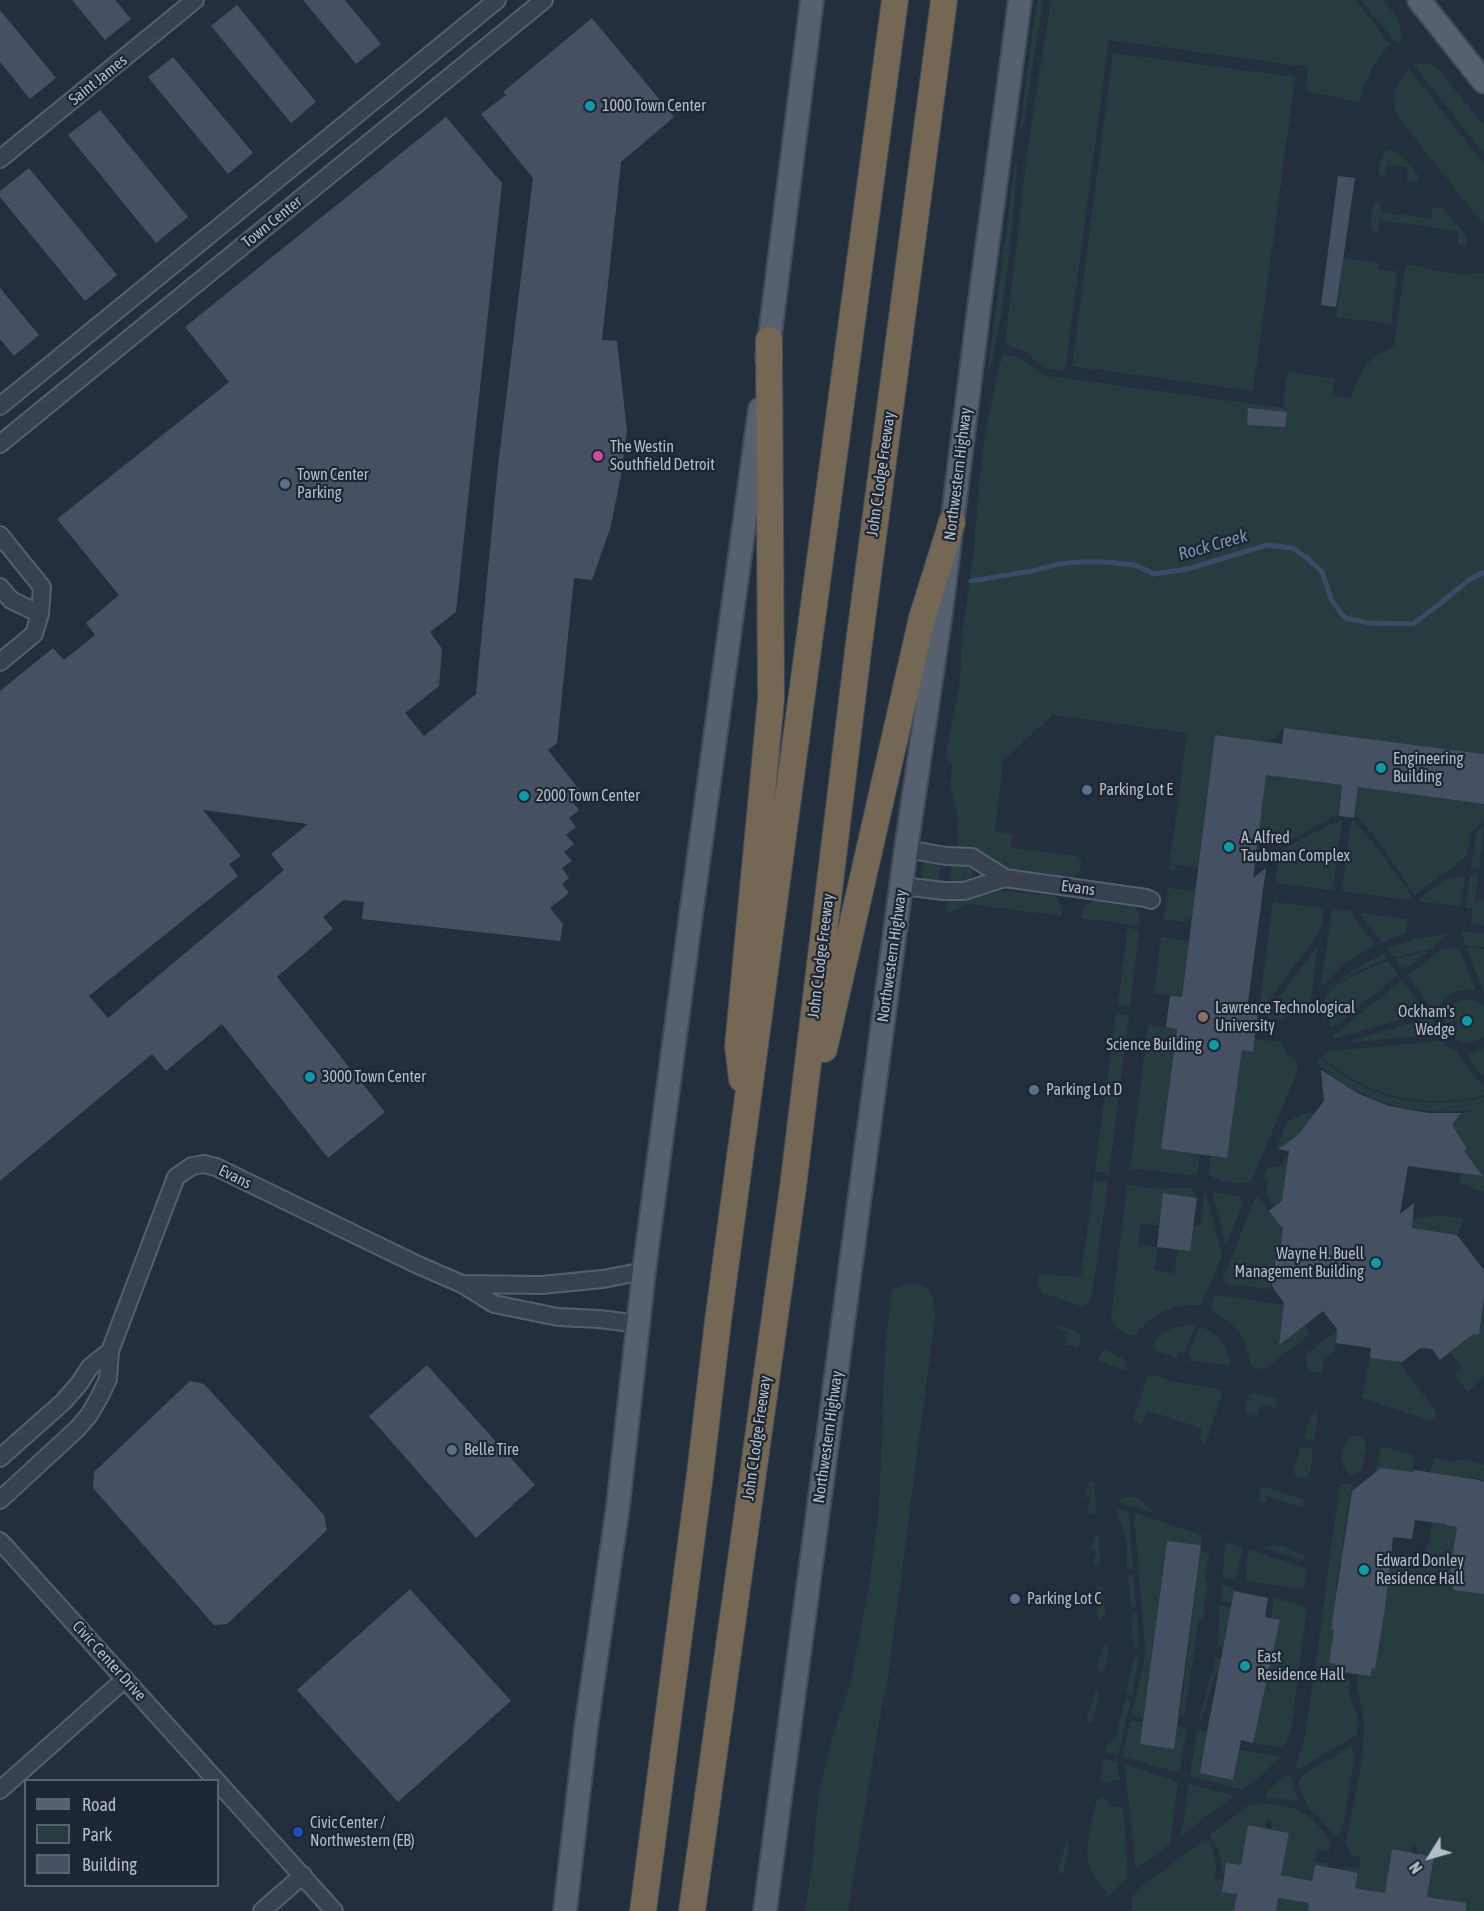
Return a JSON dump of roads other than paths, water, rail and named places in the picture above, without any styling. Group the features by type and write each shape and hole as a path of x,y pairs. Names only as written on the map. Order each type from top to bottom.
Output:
{"highway":[{"path":"643,1911 718,1321 895,0"},
{"name":"John C Lodge Freeway","path":"692,1911 793,1187 859,643 944,0"},
{"path":"747,1113 738,1046 771,699 769,340"},
{"path":"793,1187 922,618 952,522"}],"main road":[{"path":"565,1911 586,1728 618,1506 644,1271 690,919 747,516 812,0"},
{"name":"Northwestern Highway","path":"765,1911 906,849 940,624 1020,0"},
{"path":"1419,0 1484,82"}],"street":[{"name":"Saint James","path":"0,159 195,0"},
{"name":"Town Center","path":"0,406 497,0"},
{"name":"Town Center","path":"0,444 544,0"},
{"path":"0,535 42,587 40,614 34,634 0,662"},
{"path":"0,587 6,605 40,614"},
{"name":"Evans","path":"906,849 946,856 972,856 1005,878 1151,900"},
{"name":"Evans","path":"902,886 964,891 1005,878"},
{"name":"Evans","path":"0,1500 77,1429 99,1398 108,1379 110,1351 176,1177 192,1166 204,1164 216,1167 462,1284 494,1304 558,1317 639,1323"},
{"name":"Evans","path":"462,1284 541,1285 603,1279 644,1271"},
{"name":"Evans","path":"0,1458 63,1402 79,1384 90,1366 110,1351"},
{"name":"Civic Center Drive","path":"0,1541 216,1779"},
{"path":"0,1790 125,1679"},
{"name":"Civic Center Drive","path":"219,1783 334,1911"},
{"path":"262,1911 303,1875"}],"waterway":[{"name":"Rock Creek","path":"971,581 1080,562 1135,565 1154,574 1188,569 1267,545 1292,548 1306,557 1322,572 1332,601 1345,618 1368,623 1413,624 1469,580 1484,572"}],"place":[{"name":"1000 Town Center","path":"590,106"},
{"name":"The Westin Southfield Detroit","path":"598,456"},
{"name":"Town Center Parking","path":"285,484"},
{"name":"Engineering Building","path":"1381,768"},
{"name":"Parking Lot E","path":"1087,790"},
{"name":"2000 Town Center","path":"524,796"},
{"name":"A. Alfred Taubman Complex","path":"1229,847"},
{"name":"Lawrence Technological University","path":"1203,1017"},
{"name":"Ockham's Wedge","path":"1467,1021"},
{"name":"Science Building","path":"1214,1045"},
{"name":"3000 Town Center","path":"310,1077"},
{"name":"Parking Lot D","path":"1034,1090"},
{"name":"Wayne H. Buell Management Building","path":"1376,1263"},
{"name":"Belle Tire","path":"452,1450"},
{"name":"Edward Donley Residence Hall","path":"1364,1570"},
{"name":"Parking Lot C","path":"1015,1599"},
{"name":"East Residence Hall","path":"1245,1666"},
{"name":"Civic Center / Northwestern (EB)","path":"298,1832"}]}
